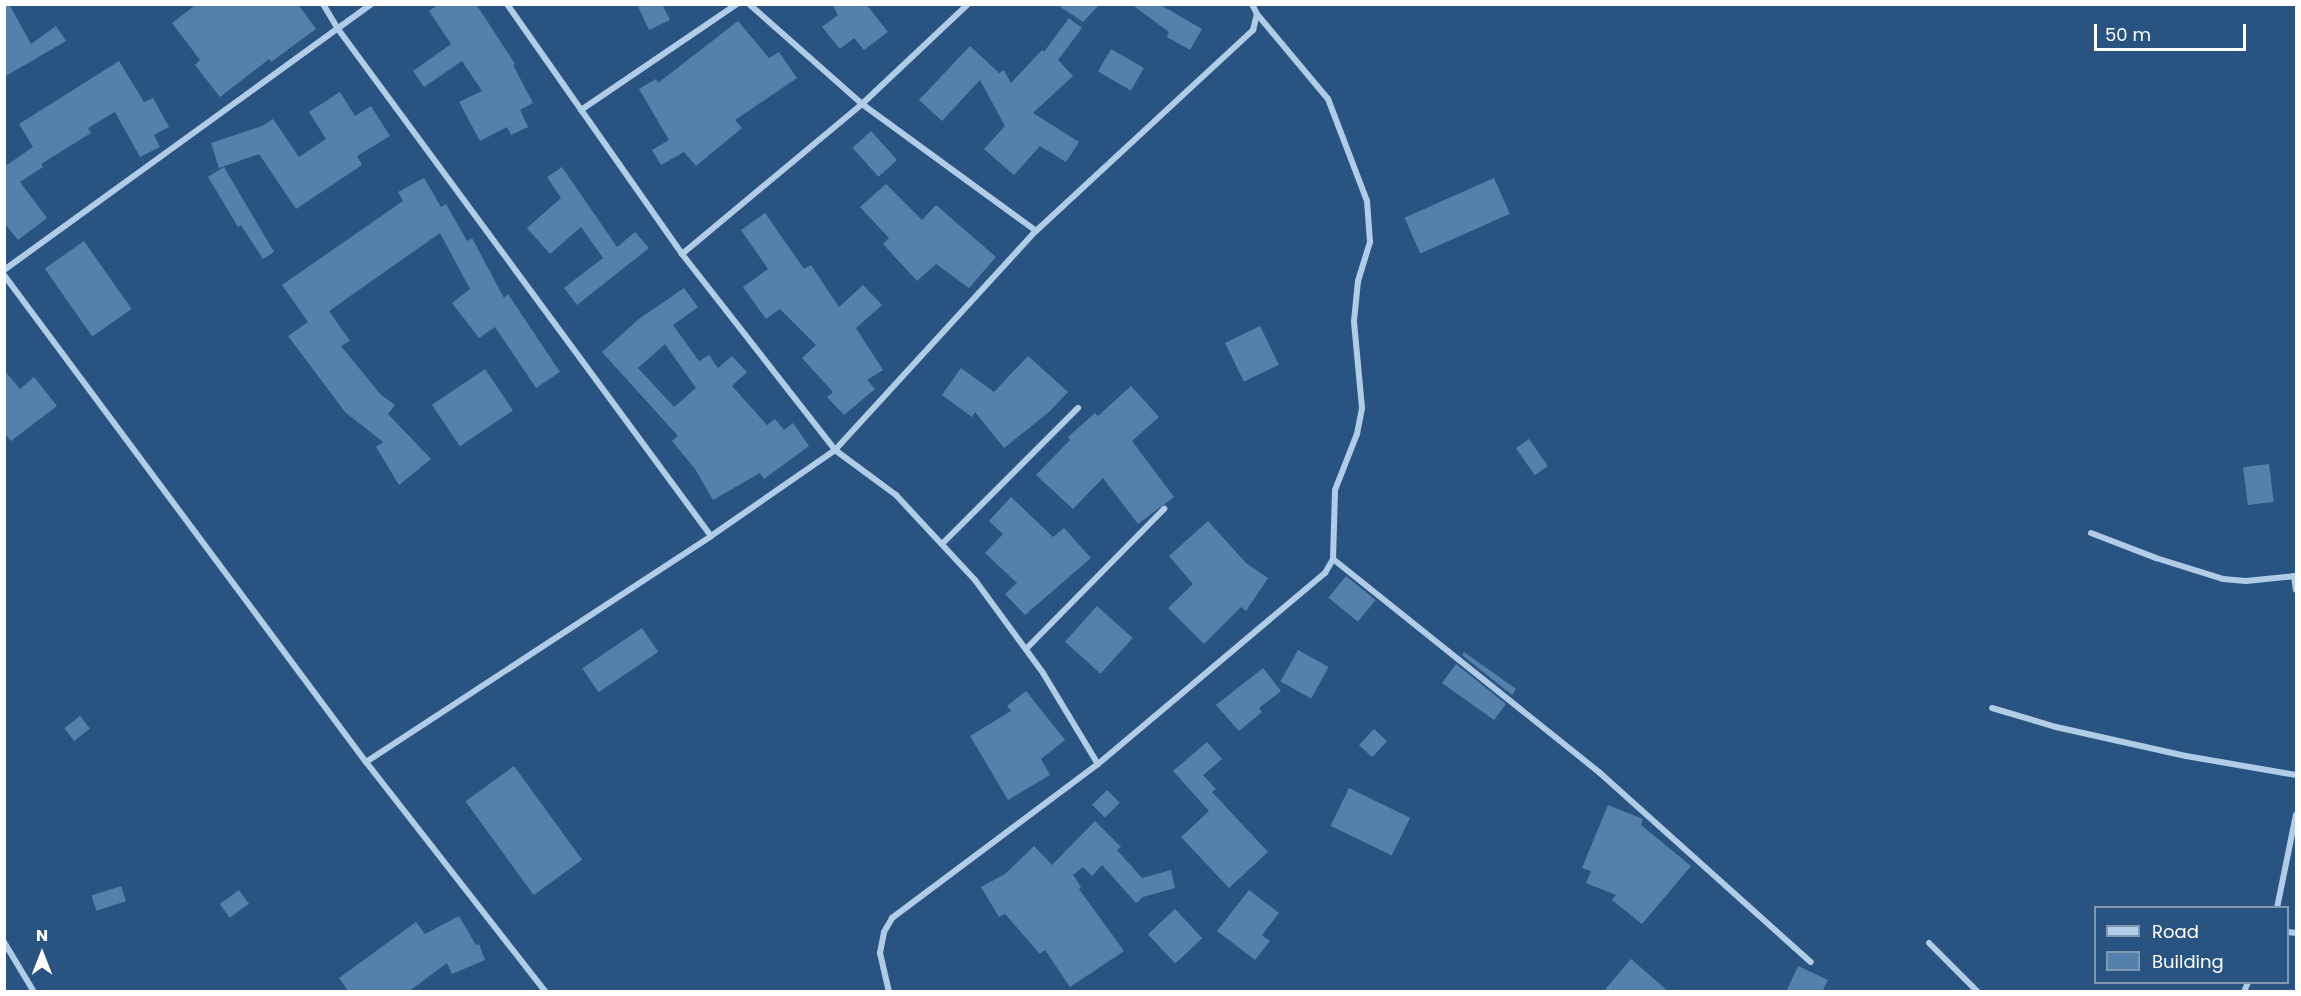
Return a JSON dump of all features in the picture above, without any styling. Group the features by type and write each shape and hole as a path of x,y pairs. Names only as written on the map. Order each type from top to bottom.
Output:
{"street":[{"path":"323,4 338,29 711,536"},
{"path":"4,270 372,4"},
{"path":"507,4 682,254 835,450 896,495 975,580 1026,649 1098,764"},
{"path":"581,110 737,4"},
{"path":"749,4 862,104 1036,231"},
{"path":"682,254 862,104 968,4"},
{"path":"889,992 880,953 884,932 892,918 1098,764 1325,573 1332,559 1335,490 1357,434 1362,408 1354,321 1358,281 1370,242 1367,201 1328,99 1257,14 1252,4"},
{"path":"366,762 711,536 835,450 1036,231 1253,30 1257,14"},
{"path":"4,275 366,762 546,992"},
{"path":"943,543 1078,408"},
{"path":"1026,649 1164,509"},
{"path":"2091,533 2156,558 2223,579 2246,581 2295,576 2296,590"},
{"path":"1332,559 1600,773 1811,962"},
{"path":"1992,708 2056,727 2186,756 2296,775"},
{"path":"2277,906 2296,815"},
{"path":"4,942 34,992"},
{"path":"1929,943 1978,992"}],"building":[{"path":"4,4 9,4 31,44 56,26 66,41 4,77"},
{"path":"197,4 298,4 316,29 271,62 269,59 220,97 195,65 200,60 172,23"},
{"path":"439,4 476,4 515,64 513,65 533,103 520,110 528,127 511,135 507,127 480,141 459,102 482,91 462,61 424,87 413,71 451,44 429,11"},
{"path":"637,4 662,4 670,20 649,30"},
{"path":"832,4 866,4 888,32 864,50 854,38 840,49 822,27 838,15"},
{"path":"1056,4 1100,4 1083,22"},
{"path":"1131,4 1159,4 1202,29 1190,50 1167,37 1169,32"},
{"path":"1069,18 1082,28 1058,60 1073,76 1033,113 1079,142 1066,162 1040,146 1014,175 984,149 1005,126 980,80 942,121 919,100 970,46 999,73 1004,70 1011,83 1042,50 1044,52"},
{"path":"738,21 769,58 779,52 797,78 735,120 742,128 696,166 684,152 661,165 652,150 669,140 639,89 656,79 658,83"},
{"path":"1111,49 1144,68 1131,91 1098,72"},
{"path":"119,61 144,102 153,98 169,127 154,135 160,147 140,157 115,112 88,128 91,133 41,164 43,167 20,182 47,218 18,240 4,223 4,162 7,165 33,147 19,124"},
{"path":"340,92 355,116 371,106 390,136 357,156 362,165 296,209 259,154 219,168 211,143 262,126 273,119 299,157 326,139 309,112"},
{"path":"871,131 897,160 879,177 852,148"},
{"path":"224,167 274,252 263,259 241,225 238,227 208,177"},
{"path":"562,167 617,247 635,232 649,248 577,305 564,288 603,258 581,227 550,254 527,228 561,198 547,177"},
{"path":"424,178 441,207 446,204 467,241 472,238 504,298 508,294 560,372 536,388 495,327 479,338 452,303 470,289 440,233 329,311 350,341 341,346 381,395 395,405 388,414 431,459 399,485 376,447 383,442 345,412 288,336 308,322 282,285 403,201 398,192"},
{"path":"1494,178 1510,214 1420,253 1404,218"},
{"path":"886,184 922,220 936,205 996,257 969,288 936,264 917,281 883,244 889,238 860,207"},
{"path":"765,213 804,269 811,265 839,307 863,285 882,305 856,328 883,370 867,380 875,389 844,415 827,397 833,392 802,358 816,345 780,309 766,319 743,287 768,269 741,230"},
{"path":"84,241 132,309 92,337 45,269"},
{"path":"684,288 698,307 673,325 699,361 709,355 718,368 732,356 747,372 732,386 767,425 775,419 784,430 793,423 809,446 764,479 760,473 713,500 695,469 672,441 678,436 602,352 639,319","holes":["665,344 696,388 674,407 638,368"]},
{"path":"1260,326 1279,365 1244,382 1225,343"},
{"path":"1028,356 1068,392 1049,412 1004,448 975,412 972,417 942,395 961,368 994,392"},
{"path":"485,369 513,410 460,446 432,405"},
{"path":"4,370 20,389 34,377 57,406 11,441 4,433"},
{"path":"1131,386 1159,417 1132,441 1174,497 1138,524 1103,478 1073,509 1036,475 1070,440 1068,437 1095,413 1098,416"},
{"path":"1529,439 1548,466 1535,475 1516,448"},
{"path":"2269,464 2274,502 2248,505 2243,467"},
{"path":"1011,497 1053,537 1064,528 1091,558 1025,615 1005,594 1017,583 985,553 1003,534 989,521"},
{"path":"1208,521 1246,563 1268,578 1246,611 1241,607 1204,644 1168,608 1193,584 1169,556"},
{"path":"1346,576 1376,600 1358,622 1328,598"},
{"path":"1097,606 1133,638 1101,674 1065,642"},
{"path":"642,628 658,652 599,692 582,668"},
{"path":"1298,650 1329,667 1311,698 1281,681"},
{"path":"1464,652 1516,689 1512,695 1462,655"},
{"path":"1456,664 1506,704 1494,720 1442,683"},
{"path":"1263,668 1281,691 1259,708 1262,712 1239,731 1216,705"},
{"path":"1026,691 1065,740 1041,759 1050,775 1008,800 970,736 1011,711 1007,706"},
{"path":"80,716 90,729 74,741 64,728"},
{"path":"1374,729 1387,741 1372,757 1359,745"},
{"path":"1207,742 1222,759 1203,775 1216,789 1212,792 1268,852 1229,888 1181,837 1209,811 1173,771"},
{"path":"514,766 582,860 534,895 465,801"},
{"path":"1349,788 1410,818 1392,856 1331,826"},
{"path":"1107,790 1120,803 1105,818 1092,805"},
{"path":"1608,805 1643,819 1641,825 1691,866 1642,924 1612,900 1616,895 1586,883 1591,871 1582,868"},
{"path":"1095,821 1121,847 1117,850 1142,878 1171,870 1175,888 1143,897 1136,903 1102,865 1092,876 1083,867 1073,875 1081,887 1079,889 1124,951 1070,987 1045,950 1040,954 1005,914 999,917 981,887 1005,874 1034,846 1052,865"},
{"path":"121,886 126,901 96,911 92,896"},
{"path":"239,890 249,904 230,918 220,904"},
{"path":"1249,890 1279,913 1262,935 1270,941 1255,960 1217,931"},
{"path":"1175,909 1202,938 1175,963 1148,934"},
{"path":"459,916 476,945 479,944 485,960 452,974 447,963 408,992 349,992 339,978 416,922 425,934"},
{"path":"1631,959 1669,992 1603,992"},
{"path":"1798,966 1828,980 1822,992 1786,992"}]}
